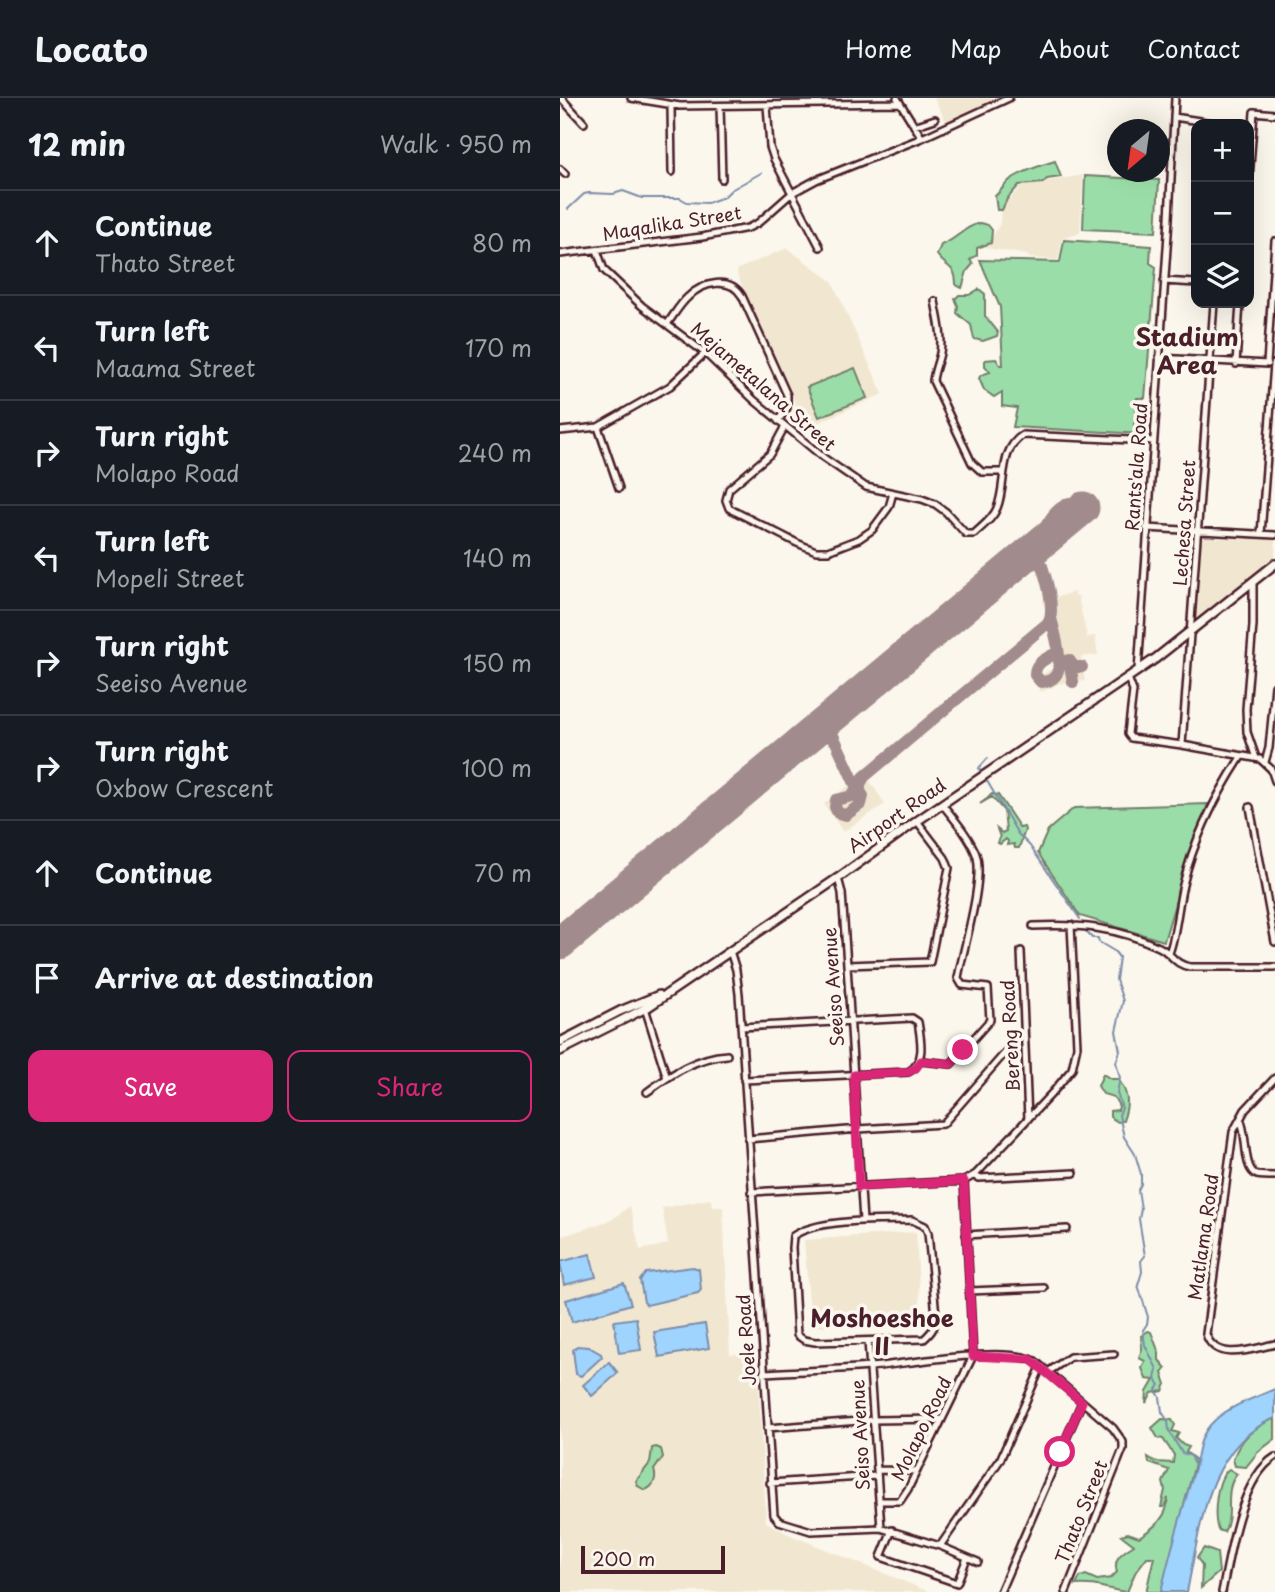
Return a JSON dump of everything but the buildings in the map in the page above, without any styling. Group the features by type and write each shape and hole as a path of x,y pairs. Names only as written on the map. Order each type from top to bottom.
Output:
{"main road":[{"name":"Airport Road","path":"560,1051 645,1008 838,878 942,803 1138,671 1253,584 1275,564"},
{"name":"Airport Road","path":"560,1042 675,987"}],"street":[{"path":"561,98 584,122"},
{"path":"631,98 671,106 898,100 922,138"},
{"path":"680,106 681,98"},
{"path":"732,98 732,106"},
{"name":"Maqalika Street","path":"560,254 741,230 758,223 792,193 840,169 922,138 1009,98"},
{"name":"Rants'ala Road","path":"1138,671 1175,98"},
{"path":"767,105 771,147 780,172 820,247"},
{"path":"671,106 672,172"},
{"path":"720,106 722,179"},
{"path":"1253,119 1254,112 1275,114"},
{"path":"1174,117 1191,120"},
{"path":"915,126 935,119"},
{"path":"560,169 565,174"},
{"path":"1261,534 1272,364 1275,241"},
{"name":"Mejametalana Street","path":"597,250 604,270 642,306 705,353 778,421 824,458 866,487 922,499 934,505 946,512 966,534 970,535 996,512 1011,446 1019,437 1027,434 1153,441"},
{"path":"1164,281 1191,284"},
{"path":"667,324 695,292 716,284 725,283 735,287 742,296 786,394 787,408 778,421"},
{"path":"935,301 941,335 940,354 933,381 972,463 982,472 1004,472"},
{"name":"Lechesa Street","path":"1182,745 1214,308"},
{"path":"1236,364 1240,308"},
{"path":"560,431 598,427 670,386 705,353"},
{"path":"1159,358 1272,364"},
{"path":"785,426 769,454 729,489 726,500 734,511 797,543 822,551 859,539 872,530 889,507 893,493"},
{"path":"598,427 619,488"},
{"path":"1146,528 1275,535"},
{"path":"1253,584 1253,625 1246,709 1247,732 1256,758"},
{"path":"1128,678 1133,691 1129,736 1135,740 1256,758 1265,762 1275,781"},
{"path":"1265,762 1269,748 1275,686"},
{"path":"1169,953 1173,943 1176,912 1194,847 1215,798 1241,757"},
{"path":"921,1061 951,1064 988,1026 991,1015 988,988 962,985 958,978 977,884 978,860 942,803"},
{"path":"1250,807 1275,942"},
{"path":"848,965 930,962 949,868 946,858 917,821"},
{"name":"Seeiso Avenue","path":"838,878 842,893 848,965 863,1221"},
{"path":"751,1192 964,1181 973,1176 1065,1078 1075,1060 1077,1046 1071,925"},
{"path":"1032,926 1095,926 1162,948 1180,965 1190,967 1275,967"},
{"name":"Joele Road","path":"730,951 736,970 741,1027 774,1515 779,1521 811,1531 881,1528 892,1530 978,1562"},
{"name":"Bereng Road","path":"1021,951 1028,1119"},
{"path":"645,1008 667,1078"},
{"path":"741,1027 912,1018 918,1023 920,1032 921,1061 916,1068 908,1072 744,1080"},
{"path":"748,1139 943,1125 1024,1031"},
{"path":"647,1092 708,1056 727,1055"},
{"name":"Matlama Road","path":"1275,1079 1240,1119 1230,1146 1206,1334 1213,1348 1222,1352 1275,1344"},
{"path":"1240,1119 1244,1127 1248,1161 1253,1172 1275,1176"},
{"path":"973,1176 979,1178 1074,1174"},
{"name":"Molapo Road","path":"879,1502 900,1501 908,1489 973,1356 964,1181"},
{"path":"912,1220 925,1226 928,1233 936,1315 935,1327 924,1339 815,1342 804,1340 797,1335 793,1236 801,1230 815,1227 863,1221 912,1220"},
{"path":"966,1235 1067,1229"},
{"path":"969,1291 1044,1288"},
{"name":"Seiso Avenue","path":"867,1341 881,1528"},
{"path":"1048,1372 1070,1357 1114,1354"},
{"path":"763,1373 871,1367 973,1356 1021,1357 1030,1359 1048,1372 1082,1402 1000,1592"},
{"path":"940,1546 1000,1460 1041,1367"},
{"name":"Thato Street","path":"1066,1592 1123,1449 1123,1442 1113,1428 1082,1402"},
{"path":"767,1428 873,1420 942,1419"},
{"path":"1222,1592 1241,1511 1262,1469 1275,1457"},
{"path":"770,1483 917,1471"},
{"path":"892,1530 881,1557 957,1583 967,1558"}],"shaded area":[{"path":"934,98 1000,98 947,123"},
{"path":"1083,175 1080,233 1062,239 1058,260 1030,258 1027,255 987,248 1000,223 1002,200 1010,199 1021,186"},
{"path":"787,248 832,281 883,394 806,428 737,274 738,269"},
{"path":"1202,537 1275,539 1275,561 1195,623"},
{"path":"1074,592 1075,596 1078,596 1087,637 1095,636 1098,655 1081,657 1085,681 1061,683 1041,692 1035,678 1057,666 1043,601"},
{"path":"865,774 885,804 843,832 824,804"},
{"path":"710,1199 714,1207 723,1207 730,1354 757,1355 766,1522 788,1534 930,1592 560,1592 560,1237 611,1220 630,1206 640,1250 668,1244 662,1208"},
{"path":"916,1232 921,1321 811,1327 804,1240"}],"green space":[{"path":"1055,161 1061,177 1047,179 1043,183 1019,185 1002,210 997,210 995,196 1011,179"},
{"path":"1085,176 1107,177 1107,182 1159,182 1156,232 1083,229"},
{"path":"981,223 992,230 991,243 977,248 977,255 970,260 973,264 967,271 962,288 956,285 953,270 937,255 941,245"},
{"path":"1064,240 1151,246 1150,263 1156,267 1145,398 1137,398 1134,426 1143,426 1143,434 1013,427 1017,408 1002,406 1002,392 994,397 984,390 979,378 990,372 985,366 985,360 996,359 1003,365 1000,307 980,260 1060,262"},
{"path":"979,289 985,294 985,316 998,332 997,336 983,341 974,339 971,325 957,313 955,299 959,295 969,295"},
{"path":"855,368 867,398 819,417 807,387"},
{"path":"992,794 998,795 1020,828 1024,827 1019,848 1015,848 1014,844 1007,845 1006,839 998,843 1000,837 997,829 1002,833 1006,831 1004,811 992,797 980,804"},
{"path":"1208,804 1189,856 1164,941 1080,916 1038,853 1048,830 1074,808"},
{"path":"1103,1074 1111,1079 1118,1079 1126,1094 1123,1121 1118,1122 1110,1117 1110,1111 1118,1110 1119,1106 1114,1097 1103,1094 1098,1086"},
{"path":"1151,1332 1159,1353 1159,1360 1166,1368 1162,1373 1166,1384 1163,1391 1152,1393 1146,1403 1147,1392 1154,1380 1146,1379 1142,1368 1145,1361 1139,1358 1142,1349 1141,1336"},
{"path":"1275,1418 1275,1439 1258,1452 1246,1467 1235,1466 1233,1459 1244,1439 1255,1429"},
{"path":"1162,1419 1172,1420 1175,1425 1172,1431 1179,1433 1176,1438 1189,1447 1186,1452 1196,1460 1161,1592 1146,1592 1154,1557 1147,1557 1135,1573 1127,1592 1076,1585 1080,1577 1086,1575 1097,1580 1111,1578 1117,1572 1118,1559 1134,1545 1121,1535 1128,1533 1139,1537 1155,1526 1166,1511 1168,1498 1164,1507 1161,1507 1165,1490 1163,1482 1169,1470 1149,1463 1148,1457 1156,1462 1173,1463 1174,1455 1152,1428"},
{"path":"652,1448 661,1449 663,1457 654,1470 653,1484 645,1490 638,1486 636,1481 650,1463"},
{"path":"1229,1469 1237,1474 1230,1488 1229,1518 1224,1532 1218,1530 1216,1506 1218,1488"},
{"path":"1204,1548 1217,1553 1219,1572 1201,1588 1202,1565 1197,1558"}],"water":[{"path":"590,1254 596,1277 564,1285 560,1262"},
{"path":"693,1267 699,1269 701,1290 698,1293 647,1305 644,1302 640,1280 646,1273"},
{"path":"624,1283 631,1304 572,1322 566,1300"},
{"path":"636,1318 641,1350 619,1353 614,1321"},
{"path":"705,1324 709,1348 659,1357 654,1332"},
{"path":"577,1346 589,1347 602,1357 581,1376 576,1374 573,1350"},
{"path":"609,1362 618,1373 592,1396 583,1385"},
{"path":"1275,1389 1275,1418 1252,1431 1234,1448 1210,1492 1187,1592 1161,1592 1204,1434 1226,1411"}],"waterway":[{"path":"568,209 584,194 613,194 623,191 642,198 680,198 687,202 707,203 724,197 761,173"},
{"path":"980,771 979,768 988,758"},
{"path":"987,781 1018,834 1030,846 1080,919"},
{"path":"1085,930 1119,957 1116,980 1123,1001 1116,1031 1120,1051 1116,1062 1120,1078 1117,1093 1122,1108 1119,1115 1124,1137 1135,1154 1141,1174 1138,1190 1141,1209 1139,1219 1145,1256 1141,1261 1142,1272 1138,1285 1148,1317 1143,1330 1145,1345 1157,1369 1155,1379 1160,1385 1156,1390 1169,1431 1182,1453 1192,1456 1193,1463 1196,1461"}],"taxiway":[{"path":"1033,550 1056,512 1069,503 1078,506 1081,512 1077,521 1060,527"},
{"path":"860,792 864,777 1049,622 1051,602 1042,566 1033,559 1020,560"},
{"path":"1051,618 1058,646 1059,666 1056,675 1041,682 1035,675 1037,667 1058,652"},
{"path":"1073,682 1069,660 1074,667 1082,667"},
{"path":"837,712 831,722 831,731 857,788 852,796 836,800 838,813 846,815 861,804 863,796 856,785"},
{"path":"811,734 826,734 833,739"}],"runway":[{"path":"560,943 1083,508"}],"district":[{"name":"Stadium Area","path":"1187,352"},
{"name":"Moshoeshoe II","path":"882,1333"}],"route":[{"path":"963,1050 947,1065 921,1061 916,1068 908,1072 854,1075 859,1187 964,1181 973,1356 1021,1357 1035,1361 1082,1402 1060,1452"}]}
